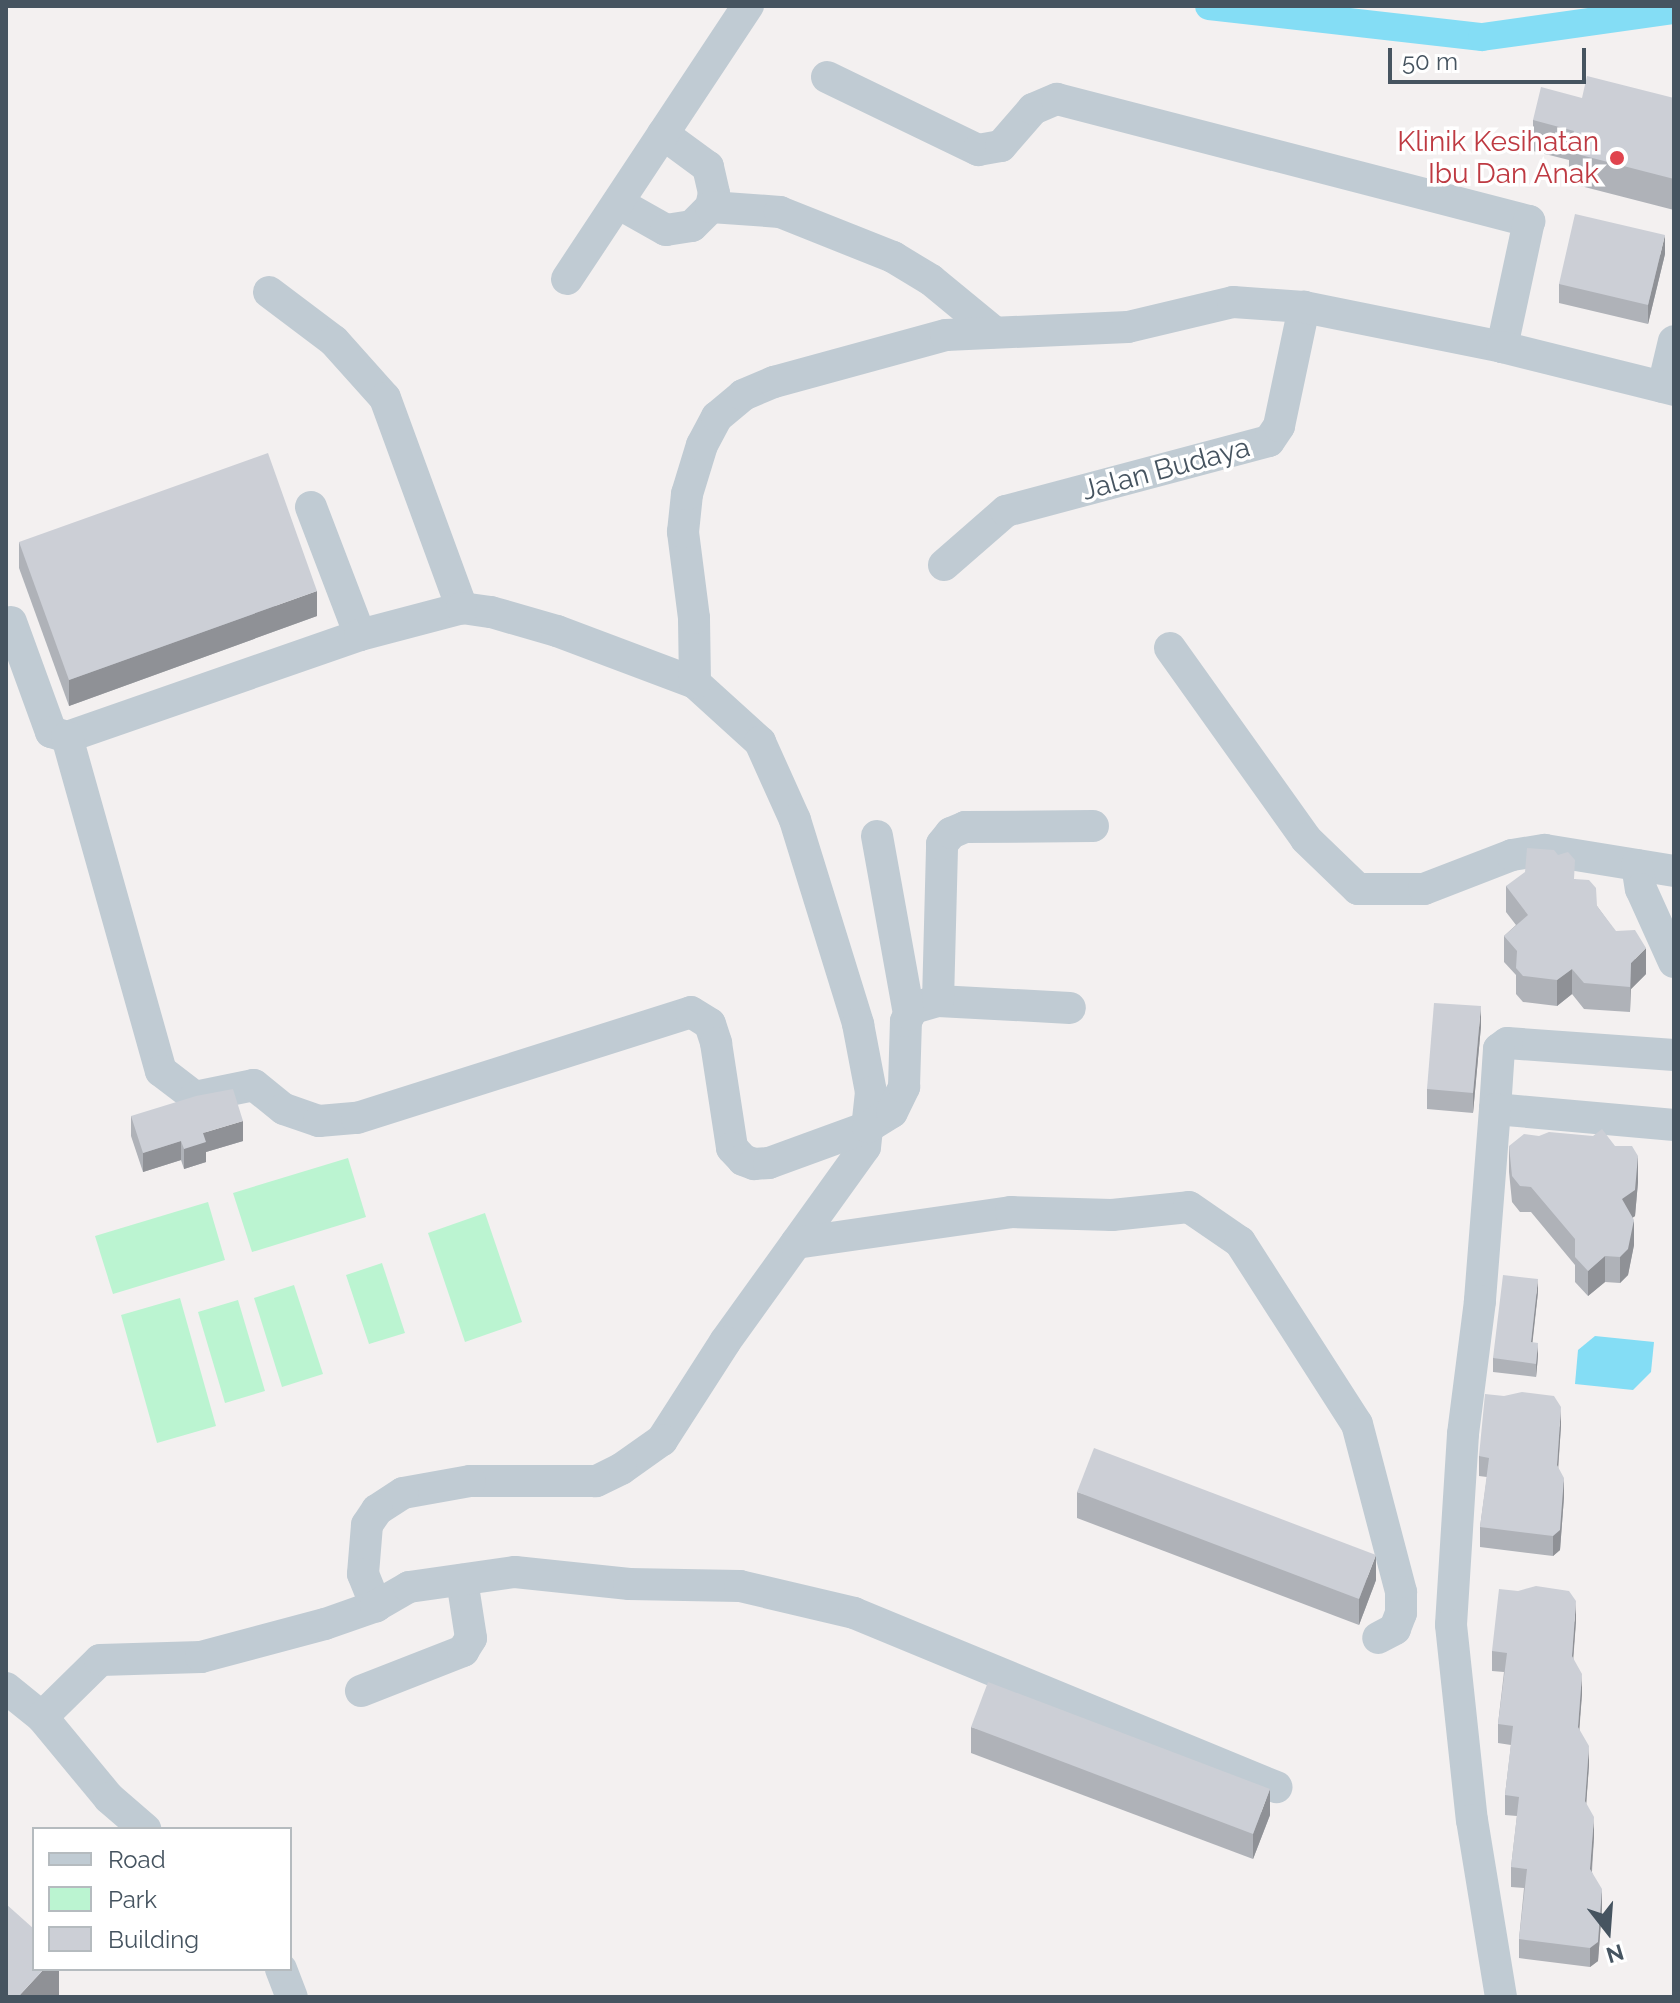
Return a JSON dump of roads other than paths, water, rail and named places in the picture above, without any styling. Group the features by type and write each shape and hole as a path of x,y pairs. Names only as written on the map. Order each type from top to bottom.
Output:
{"street":[{"path":"567,279 748,6"},
{"path":"827,77 978,150 1001,146 1033,109 1057,99 1529,221 1502,347"},
{"path":"618,203 666,230 692,226 711,207 714,193 708,167 663,134"},
{"path":"711,207 780,212 893,257 931,280 994,332"},
{"path":"269,292 334,341 385,398 462,608"},
{"path":"695,683 694,618 683,532 687,494 702,445 717,417 743,395 774,382 946,335 1074,332 1128,327 1233,302 1304,307 1502,347 1668,388 1674,343"},
{"name":"Jalan Budaya","path":"944,565 1006,511 1269,441 1279,426 1304,307"},
{"path":"311,507 360,635"},
{"path":"11,622 51,732 67,737 360,635 462,608 491,612 557,631 695,683 760,742 795,820 858,1024 871,1092 865,1147 725,1342 662,1440 621,1469 596,1481 470,1481 403,1493 377,1510 367,1525 363,1574 376,1606"},
{"path":"1170,648 1306,839 1358,889 1424,889 1512,855 1545,850 1674,871"},
{"path":"67,737 161,1071 195,1097 254,1085 284,1109 319,1121 357,1118 691,1012 710,1024 732,1148 743,1160 754,1164 769,1163 868,1127 898,1105 923,1008 942,844 951,833 965,827 1093,826"},
{"path":"877,836 923,1008"},
{"path":"1637,865 1641,889 1674,962"},
{"path":"923,1008 1070,1008"},
{"path":"1501,1997 1472,1820 1451,1625 1463,1434 1480,1301 1499,1049 1507,1043 1674,1055"},
{"path":"1495,1109 1674,1125"},
{"path":"796,1243 1011,1212 1112,1215 1189,1207 1240,1242 1357,1424 1401,1592 1401,1613 1395,1629 1378,1638"},
{"path":"42,1717 100,1660 201,1657 325,1624 376,1606 409,1587 515,1572 629,1584 740,1586 854,1613 1277,1787"},
{"path":"361,1691 463,1651 471,1638 462,1580"},
{"path":"6,1688 42,1717 109,1798 143,1827"},
{"path":"282,1971 292,1997"}],"water":[{"path":"1595,1336 1654,1342 1651,1372 1633,1390 1575,1384 1578,1350"}],"waterway":[{"path":"1209,6 1482,37 1674,10"}],"place":[{"name":"Klinik Kesihatan Ibu Dan Anak","path":"1617,158"}]}
